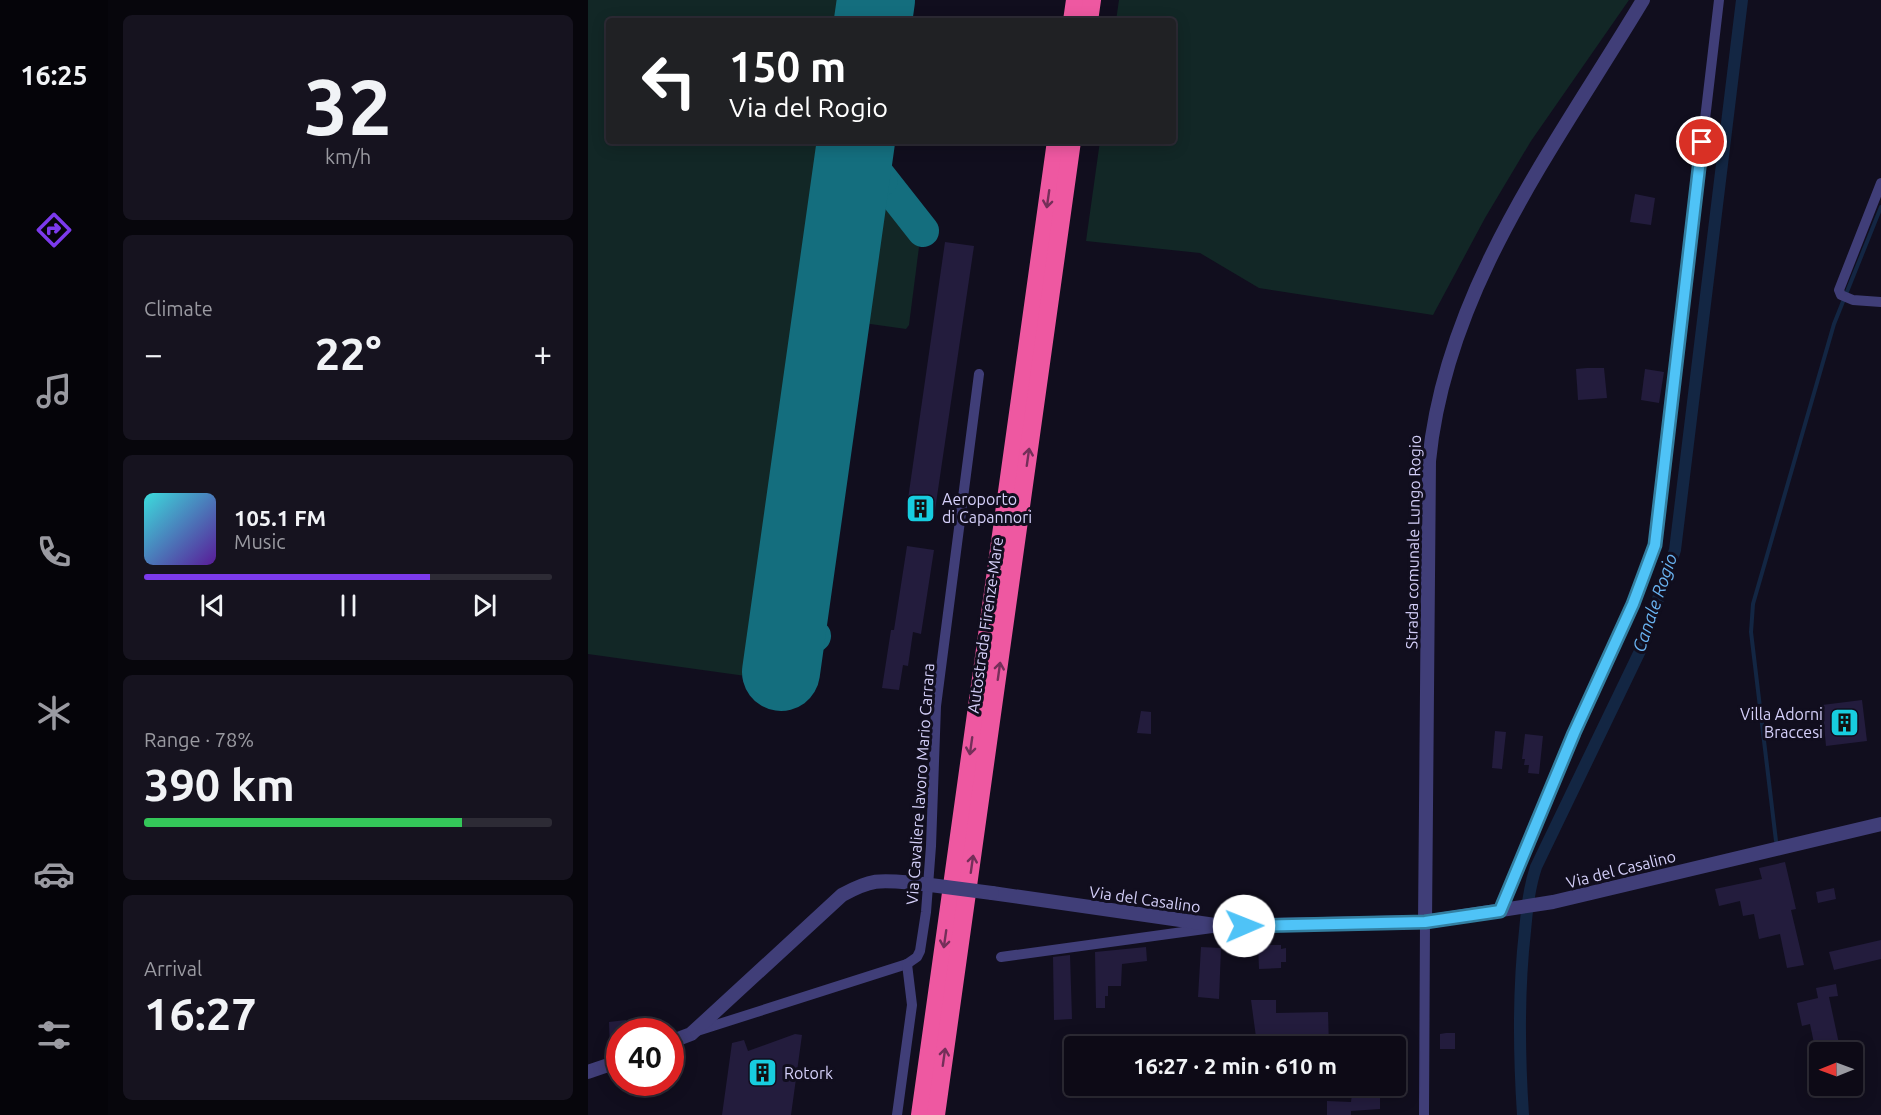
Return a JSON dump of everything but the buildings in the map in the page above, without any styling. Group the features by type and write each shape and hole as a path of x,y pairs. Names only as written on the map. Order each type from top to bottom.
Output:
{"highway":[{"path":"1072,18 1075,0"},
{"path":"1089,18 1092,0"},
{"name":"Autostrada Firenze-Mare","path":"920,1115 1056,144"},
{"name":"Autostrada Firenze-Mare","path":"936,1115 1072,144"}],"street":[{"name":"Strada comunale Lungo Rogio","path":"1425,922 1429,461 1433,423 1444,377 1471,297 1534,175 1644,0"},
{"path":"1500,911 1574,733 1633,604 1655,545 1719,0"},
{"path":"1881,183 1840,284 1841,295 1853,300 1881,302"},
{"name":"Via Cavaliere lavoro Mario Carrara","path":"907,964 920,951 926,912 936,714 979,374"},
{"name":"Via del Casalino","path":"684,1037 691,1034 842,895 864,883 881,880 915,883 1222,926 1425,922 1537,905 1881,824"},
{"path":"1424,1115 1425,922"},
{"path":"1001,957 1222,926"},
{"path":"691,1034 907,964 912,1005 897,1115"},
{"path":"588,1072 606,1066"}],"green space":[{"path":"588,0 854,0 851,18 606,18 606,144 835,144 760,678 588,654"},
{"path":"1119,0 1629,0 1531,141 1485,218 1433,315 1259,288 1200,253 1086,241 1100,144 1176,144 1176,18 1116,18"},
{"path":"872,185 880,192 919,247 909,325 906,329 849,321 866,193"}],"waterway":[{"name":"Canale Rogio","path":"1523,1115 1520,1046 1521,977 1530,891 1536,867 1640,651 1675,550 1742,0"},
{"path":"1776,841 1751,632 1753,604 1834,324 1881,207"}],"taxiway":[{"path":"860,144 864,156 923,231"},
{"path":"849,194 863,180 871,178 882,180"},
{"path":"787,631 815,636"}],"runway":[{"path":"873,18 876,0"},
{"path":"781,672 856,144"}],"place":[{"name":"Aeroporto di Capannori","path":"921,508"},
{"name":"Villa Adorni Braccesi","path":"1844,723"},
{"name":"Rotork","path":"763,1073"}],"route":[{"path":"1244,926 1425,922 1500,911 1574,733 1633,604 1655,545 1702,142"}]}
